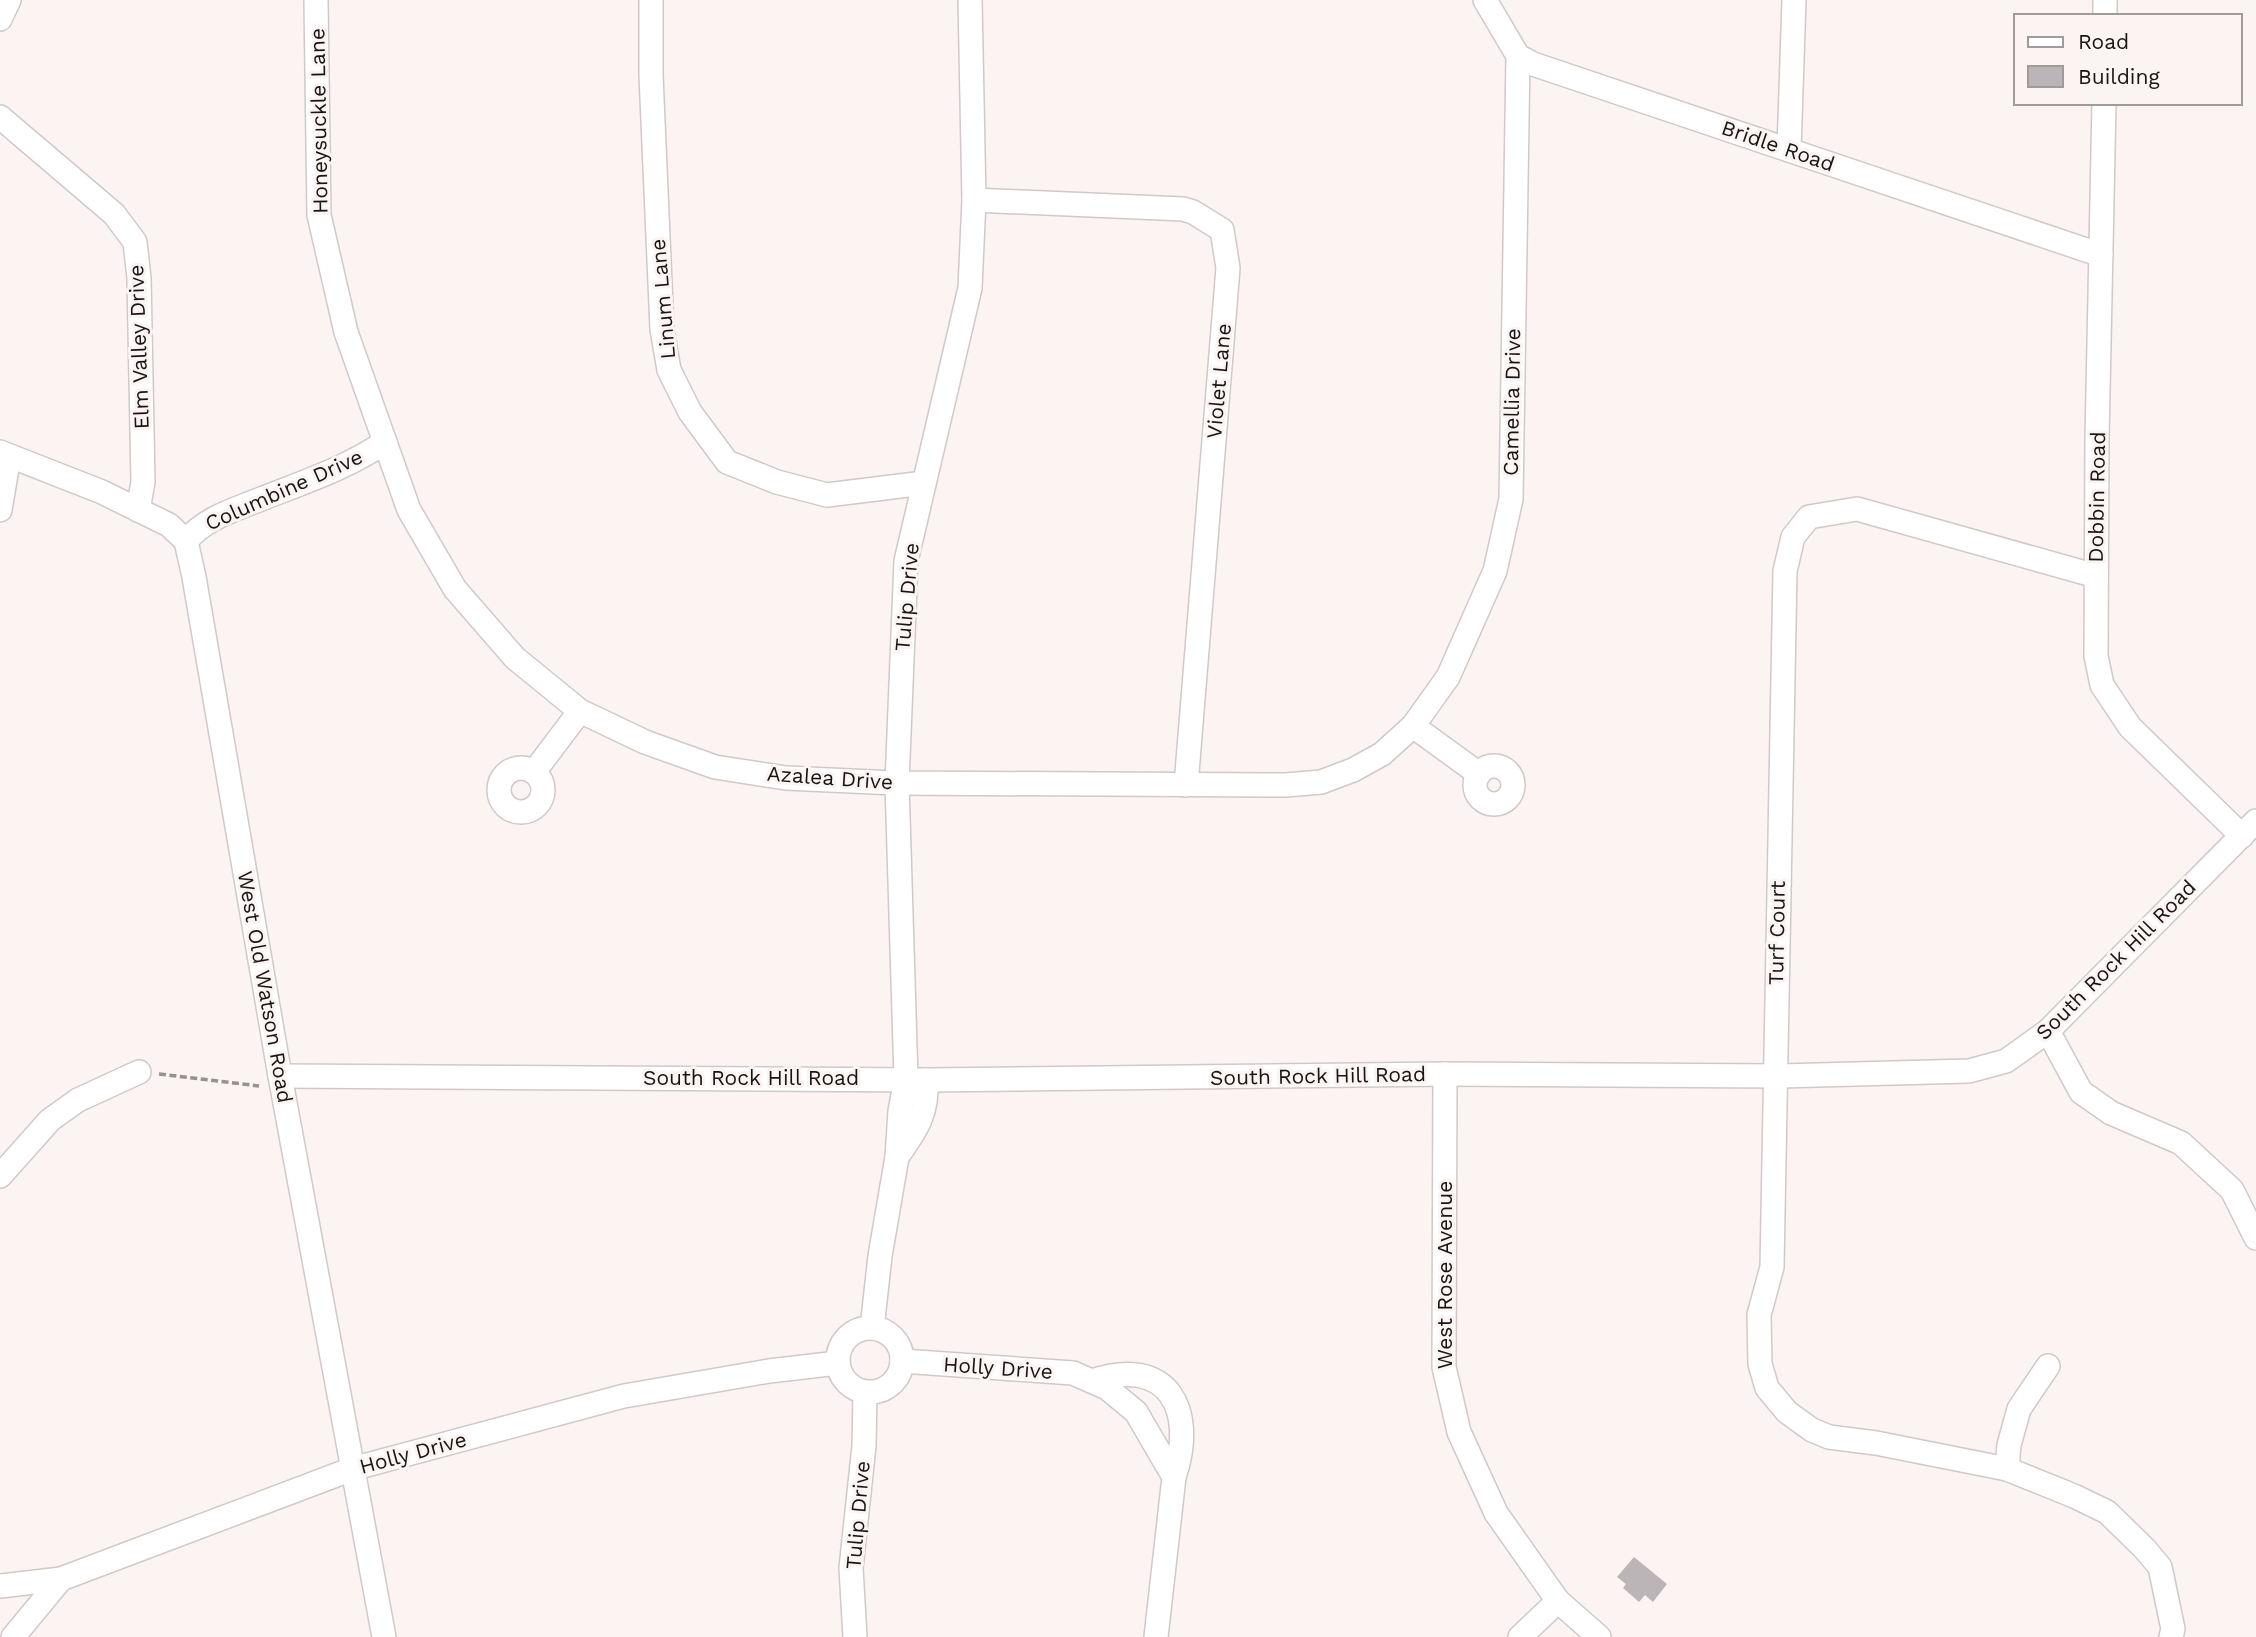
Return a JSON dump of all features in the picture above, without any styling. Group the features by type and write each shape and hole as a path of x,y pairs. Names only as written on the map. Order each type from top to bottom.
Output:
{"street":[{"path":"0,19 9,0"},
{"name":"Honeysuckle Lane","path":"316,0 319,215 346,332 385,442"},
{"name":"Linum Lane","path":"651,0 651,75 662,329 669,370 690,412 727,462 778,482 827,495 924,483"},
{"name":"Tulip Drive","path":"872,1328 880,1256 897,1157 900,1111 916,1079 897,783 906,561 970,288 974,200 970,0"},
{"path":"1485,0 1518,56"},
{"path":"1789,150 1794,0"},
{"name":"Bridle Road","path":"1518,56 1534,64 2101,255"},
{"name":"Camellia Drive","path":"1413,726 1448,677 1489,583 1511,499 1518,56"},
{"name":"Dobbin Road","path":"2104,105 2095,648 2102,685 2130,727 2249,828"},
{"name":"Elm Valley Drive","path":"0,117 114,214 135,242 139,278 143,482 138,510"},
{"name":"Violet Lane","path":"974,200 1183,209 1222,230 1228,268 1186,785"},
{"name":"Columbine Drive","path":"186,541 194,530 217,517 359,460 385,442"},
{"name":"Azalea Drive","path":"385,442 409,510 455,589 515,658 580,711 645,743 715,767 786,778 897,783 1286,785 1321,782 1382,754 1413,726"},
{"path":"0,510 5,454 102,492 169,526 186,541"},
{"name":"Turf Court","path":"2096,576 1857,509 1809,517 1793,537 1785,572 1772,1267 1759,1315 1760,1364 1767,1388 1787,1412 1812,1430 1829,1437 1876,1443 2007,1469 2074,1496 2107,1513 2160,1567 2173,1629 2171,1637"},
{"name":"West Old Watson Road","path":"186,541 384,1637"},
{"path":"534,772 580,711"},
{"path":"1413,726 1479,774"},
{"name":"South Rock Hill Road","path":"282,1082 1445,1074 1774,1076 1969,1071 2006,1061 2048,1031 2249,828"},
{"path":"2048,1031 2081,1092 2111,1113 2181,1143 2232,1190 2256,1238"},
{"path":"0,1176 50,1120 78,1100 139,1072"},
{"name":"West Rose Avenue","path":"1445,1074 1444,1367 1451,1404 1459,1432 1496,1513 1558,1601 1599,1637"},
{"path":"872,1328 890,1335 897,1342 902,1361 895,1381 876,1392 865,1392 846,1382 838,1363 839,1352 851,1334 872,1328"},
{"name":"Holly Drive","path":"902,1361 1073,1373 1092,1381 1107,1388 1136,1412 1174,1477"},
{"name":"Holly Drive","path":"0,1586 61,1579 352,1469 624,1396 769,1371 838,1363"},
{"path":"2007,1469 2009,1445 2019,1409 2049,1366"},
{"name":"Holly Drive","path":"1092,1381 1130,1373 1148,1376 1164,1386 1180,1414 1182,1428 1156,1637"},
{"name":"Tulip Drive","path":"855,1637 852,1568 865,1392"},
{"path":"13,1637 61,1579"},
{"path":"1520,1637 1558,1601"}],"path":[{"path":"139,1072 282,1082"}],"building":[{"path":"1634,1557 1667,1584 1653,1602 1645,1595 1639,1602 1623,1588 1626,1584 1617,1577"}]}
